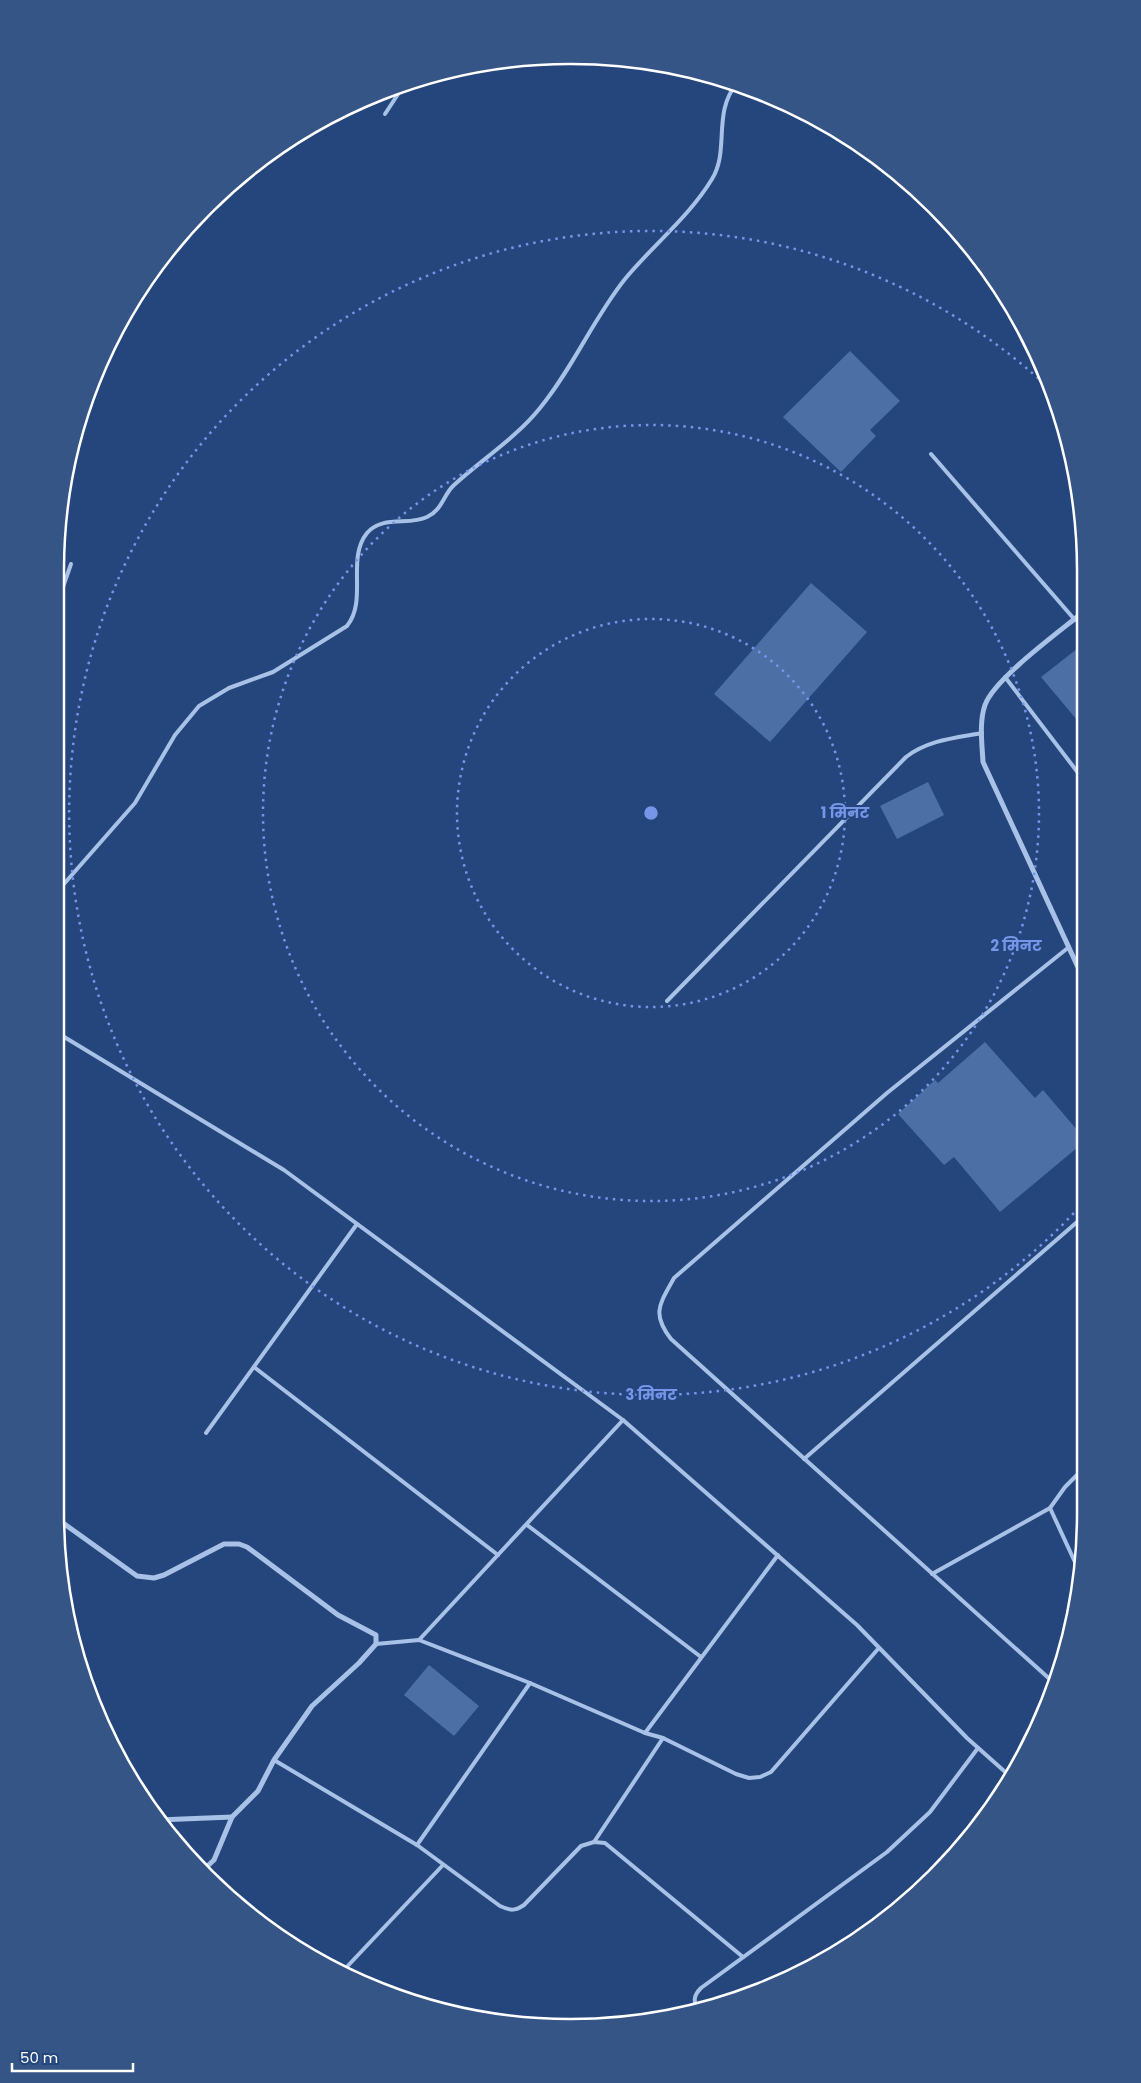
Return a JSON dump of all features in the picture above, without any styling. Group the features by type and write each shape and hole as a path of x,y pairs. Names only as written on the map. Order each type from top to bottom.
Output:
{"street":[{"path":"1077,618 1005,677 985,704 982,733 984,762 1077,965"},
{"path":"64,1524 137,1576 154,1578 164,1575 224,1544 247,1547 338,1615 376,1635 376,1644 359,1663 312,1706 274,1760 258,1791 232,1817 214,1860 207,1866"},
{"path":"167,1820 232,1817"}],"lane":[{"path":"64,884 135,803 175,735 199,706 230,688 273,672 347,626 353,619 356,608 359,547 368,532 375,526 387,522 426,518 436,512 449,490 541,408 625,280 682,219 712,179 718,161 723,109 730,90"},
{"path":"385,114 398,95"},
{"path":"931,454 1074,620"},
{"path":"64,584 71,564"},
{"path":"1005,677 1077,771"},
{"path":"668,1001 906,757 918,748 930,743 982,733"},
{"path":"1049,1678 671,1340 660,1326 659,1311 663,1298 674,1278 887,1093 1069,947"},
{"path":"64,1037 284,1170 623,1420 857,1625 878,1649 978,1748 1005,1772"},
{"path":"804,1459 1077,1222"},
{"path":"206,1433 358,1224"},
{"path":"254,1367 498,1555"},
{"path":"418,1640 623,1420"},
{"path":"932,1574 1050,1508 1065,1487 1077,1475"},
{"path":"1050,1508 1075,1561"},
{"path":"527,1525 701,1657"},
{"path":"645,1733 778,1555"},
{"path":"376,1644 418,1640 530,1683 645,1733 663,1738 736,1774 749,1778 760,1777 771,1772 878,1649"},
{"path":"417,1845 530,1683"},
{"path":"594,1842 663,1738"},
{"path":"695,2004 697,1992 904,1837 930,1812 978,1748"},
{"path":"274,1760 417,1845 500,1906 510,1911 524,1905 581,1846 594,1842 604,1843 743,1958"},
{"path":"347,1967 443,1865"}],"building":[{"path":"850,351 900,401 870,430 876,436 841,472 783,417"},
{"path":"811,583 867,632 770,742 714,694"},
{"path":"1077,649 1077,720 1041,677"},
{"path":"928,782 944,815 897,839 880,806"},
{"path":"985,1042 1035,1098 1043,1090 1077,1130 1077,1148 1000,1212 954,1157 944,1165 898,1114 935,1080 938,1083"},
{"path":"429,1665 479,1706 454,1736 404,1695"}]}
